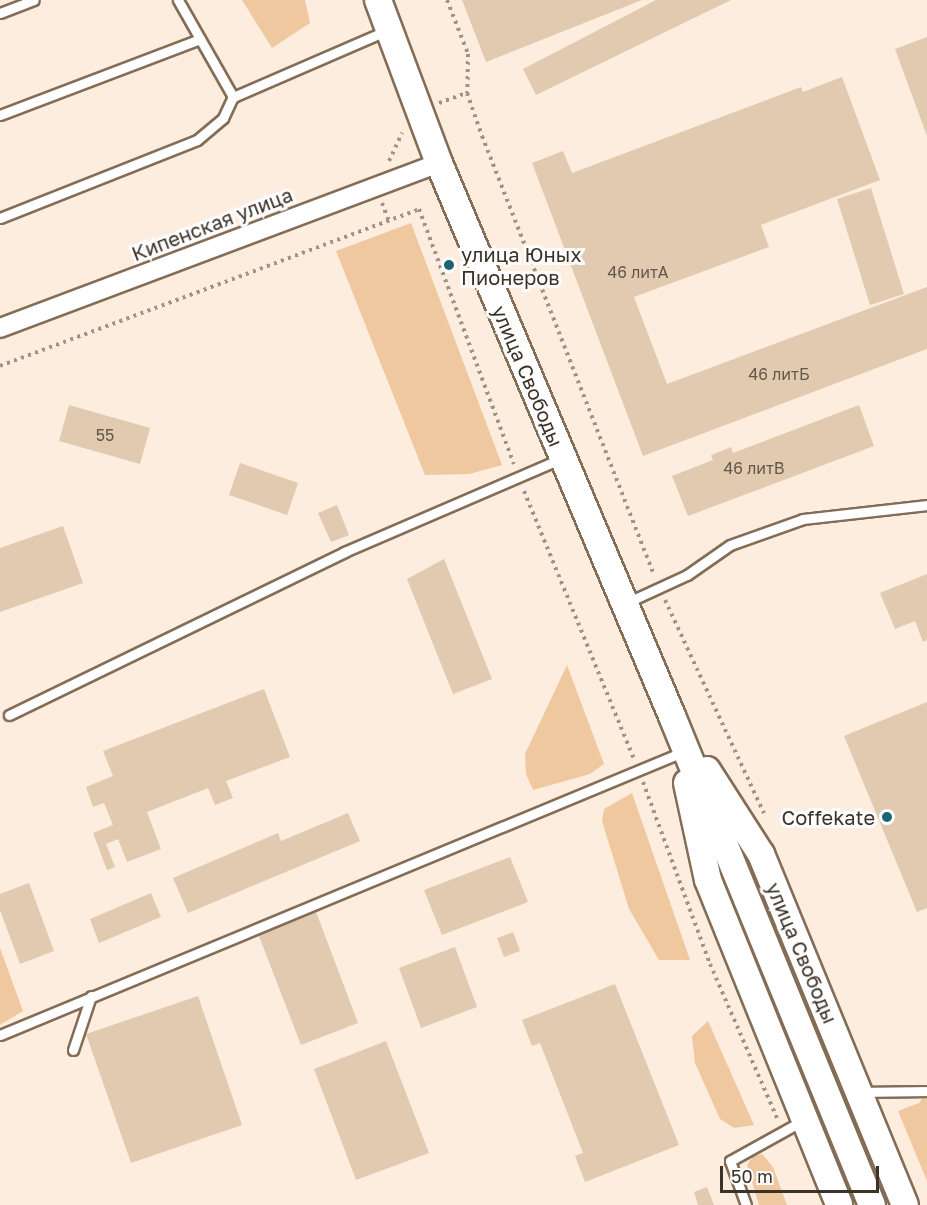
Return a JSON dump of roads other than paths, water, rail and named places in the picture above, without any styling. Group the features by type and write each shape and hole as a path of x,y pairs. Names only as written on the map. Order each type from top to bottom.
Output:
{"main road":[{"name":"улица Свободы","path":"378,0 439,163 672,716 872,1205"},
{"name":"улица Свободы","path":"672,716 708,880 793,1126 839,1205"},
{"name":"улица Свободы","path":"672,716 761,854 905,1205"}],"street":[{"name":"Кипенская улица","path":"0,328 439,163"}],"lane":[{"path":"0,13 33,0"},
{"path":"178,0 233,97"},
{"path":"0,218 197,140 223,118 233,97 389,30"},
{"path":"0,116 200,39"},
{"path":"9,716 344,552 563,458"},
{"path":"624,604 660,590 730,545 803,519 927,505"},
{"path":"0,1035 680,753"},
{"path":"73,1050 91,996"},
{"path":"860,1092 927,1090"},
{"path":"746,1205 730,1161 793,1126"}],"place":[{"name":"улица Юных Пионеров","path":"449,265"},
{"name":"Coffekate","path":"887,817"}]}
